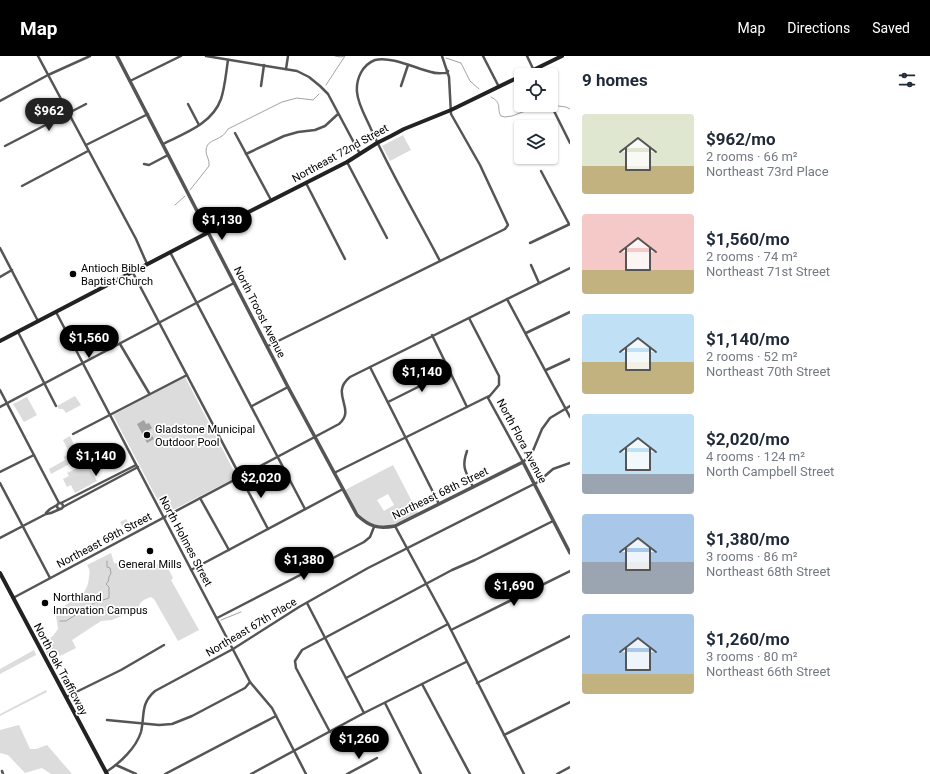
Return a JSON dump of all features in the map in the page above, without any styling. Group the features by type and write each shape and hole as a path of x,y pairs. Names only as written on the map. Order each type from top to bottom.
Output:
{"main road":[{"name":"Northeast 72nd Street","path":"537,68 562,56"},
{"name":"Northeast 72nd Street","path":"0,341 132,271 347,162 377,142 404,129 451,110 514,80"},
{"name":"North Oak Trafficway","path":"0,573 106,773"}],"street":[{"path":"38,56 148,264"},
{"path":"0,101 48,75 90,56"},
{"name":"North Troost Avenue","path":"117,56 334,473 357,515 374,527"},
{"path":"130,81 181,56"},
{"path":"206,56 301,72 318,83 328,94 360,154"},
{"path":"286,69 288,56"},
{"path":"268,346 352,306 506,228 508,225 480,165 451,114 448,71 442,56"},
{"path":"483,56 499,87"},
{"path":"527,56 532,68"},
{"path":"440,261 377,142 359,100 357,89 358,77 366,66 376,60 387,59 432,73 446,73 448,71"},
{"path":"164,144 199,125 210,117 219,104 223,92 228,60"},
{"path":"261,86 264,65"},
{"path":"401,86 408,65"},
{"path":"5,146 86,104"},
{"path":"188,104 199,125"},
{"path":"554,112 570,143"},
{"path":"86,145 148,114"},
{"path":"246,154 284,136 298,132 315,130 325,126 338,114"},
{"path":"235,133 271,200"},
{"path":"22,186 88,151"},
{"path":"144,164 149,165 169,154"},
{"path":"347,162 387,238"},
{"path":"530,243 569,224 541,171"},
{"path":"306,182 345,259"},
{"path":"0,248 38,321"},
{"path":"170,252 305,509"},
{"path":"531,265 540,282"},
{"path":"439,504 370,367 570,268"},
{"path":"0,276 12,270"},
{"path":"132,271 268,529"},
{"path":"0,407 234,283"},
{"path":"507,299 570,417"},
{"name":"North Holmes Street","path":"56,312 250,682 268,702 306,774"},
{"path":"526,334 570,312"},
{"name":"North Flora Avenue","path":"469,318 499,376 499,385 489,396 570,553"},
{"path":"18,332 56,406"},
{"path":"432,336 467,406"},
{"path":"120,344 149,393"},
{"path":"546,370 570,359"},
{"name":"Northeast 69th Street","path":"13,598 339,424 346,416 341,389 345,381 370,367"},
{"path":"388,402 450,371"},
{"path":"73,434 186,375"},
{"path":"252,406 288,387"},
{"path":"0,390 62,508"},
{"path":"334,473 489,396"},
{"name":"Northeast 68th Street","path":"374,527 385,528 395,526 523,462 532,452 542,429 550,418 570,406"},
{"path":"467,451 464,460 464,467 473,487"},
{"path":"0,472 34,454"},
{"name":"Northeast 67th Place","path":"106,773 116,766 136,742 141,730 146,701 154,691 233,649 307,602 368,568 541,481 553,469 570,463"},
{"path":"46,514 50,509 59,504 137,466"},
{"path":"0,538 46,514 62,508 137,466"},
{"path":"0,483 50,578"},
{"path":"191,570 343,489"},
{"path":"200,498 229,550"},
{"path":"59,504 62,508"},
{"path":"330,732 296,668 295,661 304,648 452,570 553,521"},
{"path":"395,526 448,624 524,774"},
{"path":"217,618 364,542 370,537 374,527"},
{"path":"451,630 570,571"},
{"path":"307,602 364,714"},
{"path":"346,678 448,624"},
{"path":"477,683 570,636"},
{"path":"66,698 115,673 164,645"},
{"path":"251,774 384,703 466,662"},
{"path":"107,720 166,725 180,722 245,688 250,682"},
{"path":"422,684 470,774"},
{"path":"504,735 570,702"},
{"path":"384,703 421,774"},
{"path":"166,774 276,716"},
{"path":"347,774 377,758"},
{"path":"116,766 136,774"},
{"path":"557,774 570,767"}],"shaded area":[{"path":"403,135 411,150 390,161 382,146"},
{"path":"185,377 237,477 165,514 113,415"},
{"path":"75,396 81,405 66,413 63,409 59,409 57,406"},
{"path":"27,397 37,415 24,422 13,404"},
{"name":"Gladstone Municipal Outdoor Pool","path":"144,420 146,424 149,423 152,428 149,430 154,439 147,443 137,424"},
{"path":"70,436 77,451 70,454 63,440"},
{"path":"69,454 73,462 51,474 49,469 65,460 64,457"},
{"path":"87,463 97,481 75,493 71,485 67,487 63,479 69,476 67,473"},
{"path":"393,465 418,513 388,525 381,526 373,524 359,514 345,490","holes":["388,494 394,505 384,511 377,500"]},
{"path":"126,519 133,529 126,533 120,522"},
{"path":"111,553 114,563 139,568 148,569 164,560 173,578 171,580 199,630 178,641 154,599 151,597 142,601 138,609 112,620 101,621 72,640 76,648 60,656 57,651 48,656 42,644 53,636 58,629 56,615 60,609 81,596 85,591 90,574 87,565"},
{"path":"34,650 36,655 0,674 0,669"},
{"path":"46,690 47,692 0,716 0,714"},
{"path":"19,725 30,749 36,749 47,745 72,774 51,774 42,768 25,773 8,755 0,753 0,730"}],"waterway":[{"path":"335,56 344,56"},
{"path":"326,85 345,56"},
{"path":"446,58 461,63 470,81 479,89"},
{"path":"190,190 209,166 206,151 209,143 223,136 228,129 282,102 297,98 313,100 319,94"},
{"path":"491,97 497,101 501,116 512,116 523,112"},
{"path":"558,106 570,109"},
{"path":"175,205 185,196"},
{"path":"60,621 66,621 94,603 109,598 109,587 106,584 111,573 110,568 107,567 107,561"},
{"path":"221,620 241,612"}],"place":[{"name":"Antioch Bible Baptist Church","path":"73,274"},
{"name":"Gladstone Municipal Outdoor Pool","path":"147,435"},
{"name":"General Mills","path":"150,551"},
{"name":"Northland Innovation Campus","path":"45,603"}]}
